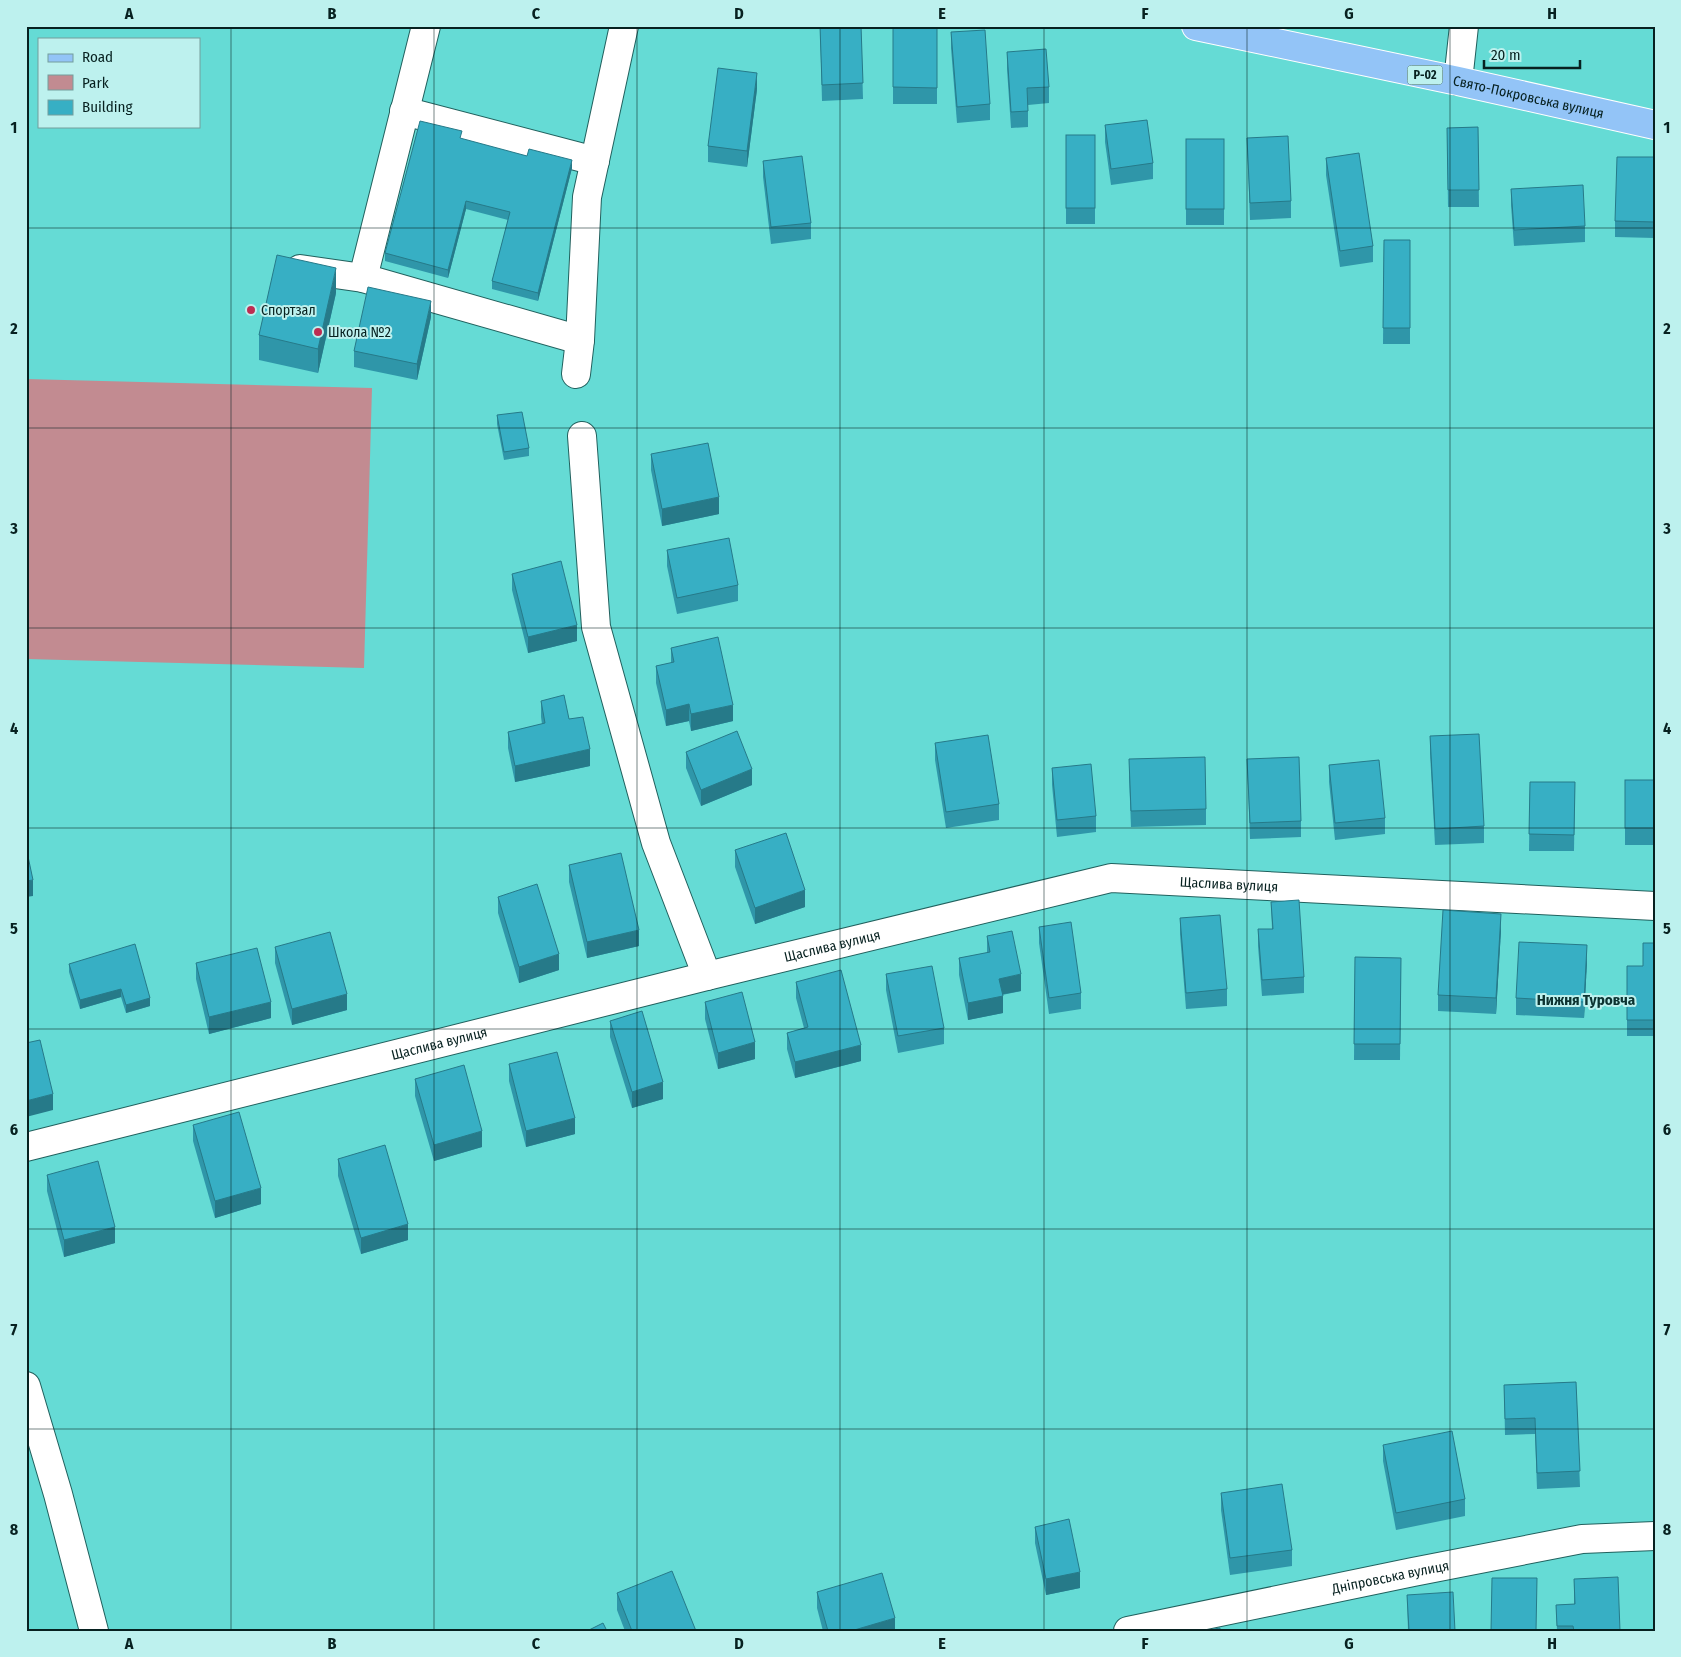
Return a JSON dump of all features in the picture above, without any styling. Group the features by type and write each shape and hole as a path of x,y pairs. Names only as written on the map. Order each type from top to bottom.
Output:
{"main road":[{"name":"Свято-Покровська вулиця","path":"1196,26 1655,125"}],"street":[{"path":"363,278 426,26"},
{"path":"576,374 580,340 587,197 624,26"},
{"path":"1458,81 1464,26"},
{"path":"404,111 595,161"},
{"path":"288,268 363,278 580,340"},
{"path":"582,436 596,627 656,843 707,976"},
{"name":"Щаслива вулиця","path":"26,1147 707,976 1111,878 1655,906"},
{"path":"26,1386 94,1631"},
{"name":"Дніпровська вулиця","path":"1128,1631 1582,1539 1655,1536"}],"green space":[{"path":"26,379 372,388 364,668 26,659"}],"building":[{"path":"820,26 861,26 863,83 822,85"},
{"path":"893,26 937,26 937,88 893,87"},
{"path":"985,30 990,104 957,107 951,32"},
{"path":"1046,49 1049,87 1027,88 1028,111 1011,112 1007,52"},
{"path":"718,68 757,73 747,151 708,146"},
{"path":"1147,120 1153,163 1111,169 1105,125"},
{"path":"420,121 462,131 460,138 527,156 529,149 572,160 538,293 492,281 510,212 466,201 448,270 385,253"},
{"path":"1478,127 1479,190 1448,190 1447,128"},
{"path":"1066,135 1095,135 1095,208 1066,208"},
{"path":"1288,136 1291,201 1250,203 1247,138"},
{"path":"1186,139 1224,139 1224,209 1186,209"},
{"path":"1359,153 1373,246 1340,251 1326,158"},
{"path":"802,156 811,223 771,227 763,161"},
{"path":"1617,157 1655,157 1655,222 1615,221"},
{"path":"1583,185 1585,226 1514,230 1511,189"},
{"path":"1384,240 1410,240 1410,328 1383,328"},
{"path":"277,255 336,268 318,349 259,335"},
{"path":"368,287 431,301 417,364 354,351"},
{"path":"522,412 529,448 504,452 497,415"},
{"path":"708,443 719,497 662,509 651,454"},
{"path":"729,538 738,585 677,598 667,550"},
{"path":"561,561 577,625 528,637 512,574"},
{"path":"718,637 733,705 691,714 689,704 666,710 656,666 674,662 671,648"},
{"path":"564,695 569,719 583,717 590,749 515,766 508,732 545,723 541,701"},
{"path":"737,731 752,769 701,790 686,752"},
{"path":"1479,734 1484,826 1435,829 1430,736"},
{"path":"988,735 999,804 946,812 935,743"},
{"path":"1205,757 1206,809 1131,811 1129,759"},
{"path":"1299,757 1301,821 1250,823 1247,759"},
{"path":"1379,760 1385,818 1335,823 1329,765"},
{"path":"1091,764 1096,816 1057,820 1052,768"},
{"path":"1625,780 1655,780 1655,828 1625,828"},
{"path":"1530,782 1575,782 1574,835 1529,834"},
{"path":"786,833 805,890 755,908 735,850"},
{"path":"26,847 33,880 26,881"},
{"path":"621,853 639,930 587,942 569,865"},
{"path":"537,884 559,954 519,967 498,897"},
{"path":"1299,900 1304,977 1262,980 1258,929 1273,929 1271,902"},
{"path":"1443,910 1501,914 1496,998 1438,995"},
{"path":"1220,915 1227,989 1186,993 1180,918"},
{"path":"1071,922 1081,993 1049,998 1039,927"},
{"path":"1012,931 1021,974 999,979 1003,996 968,1003 959,958 990,952 987,936"},
{"path":"330,932 347,994 292,1009 275,947"},
{"path":"1519,942 1587,945 1584,1002 1516,998"},
{"path":"1643,943 1655,943 1655,1020 1627,1020 1627,966 1643,966"},
{"path":"135,944 150,998 126,1005 121,989 80,1000 69,964"},
{"path":"257,948 271,1002 209,1017 196,963"},
{"path":"1355,957 1401,958 1400,1044 1354,1044"},
{"path":"932,966 944,1028 898,1036 886,974"},
{"path":"841,970 861,1045 795,1062 787,1033 808,1027 796,982"},
{"path":"742,992 755,1042 718,1053 705,1002"},
{"path":"642,1011 663,1082 632,1092 610,1021"},
{"path":"40,1040 53,1094 26,1101 26,1043"},
{"path":"557,1052 575,1118 526,1131 509,1064"},
{"path":"464,1065 482,1131 434,1145 415,1079"},
{"path":"239,1112 261,1188 215,1201 193,1125"},
{"path":"385,1145 408,1224 361,1238 338,1159"},
{"path":"98,1161 115,1227 64,1240 47,1175"},
{"path":"1576,1382 1580,1471 1537,1473 1535,1418 1505,1419 1504,1385"},
{"path":"1452,1431 1465,1499 1396,1513 1383,1445"},
{"path":"1282,1484 1292,1550 1230,1558 1221,1493"},
{"path":"1069,1519 1080,1572 1046,1579 1035,1527"},
{"path":"672,1571 696,1631 632,1631 617,1593"},
{"path":"882,1573 895,1618 851,1631 828,1631 817,1592"},
{"path":"1618,1577 1620,1631 1574,1631 1573,1626 1557,1626 1556,1605 1575,1604 1574,1579"},
{"path":"1492,1578 1537,1578 1536,1631 1491,1631"},
{"path":"1453,1592 1455,1631 1409,1631 1407,1595"},
{"path":"603,1623 607,1631 587,1631"},
{"path":"1220,1628 1220,1631 1203,1631"}],"place":[{"name":"Спортзал","path":"251,310"},
{"name":"Школа №2","path":"318,332"}],"district":[{"name":"Нижня Туровча","path":"1586,1000"}]}
